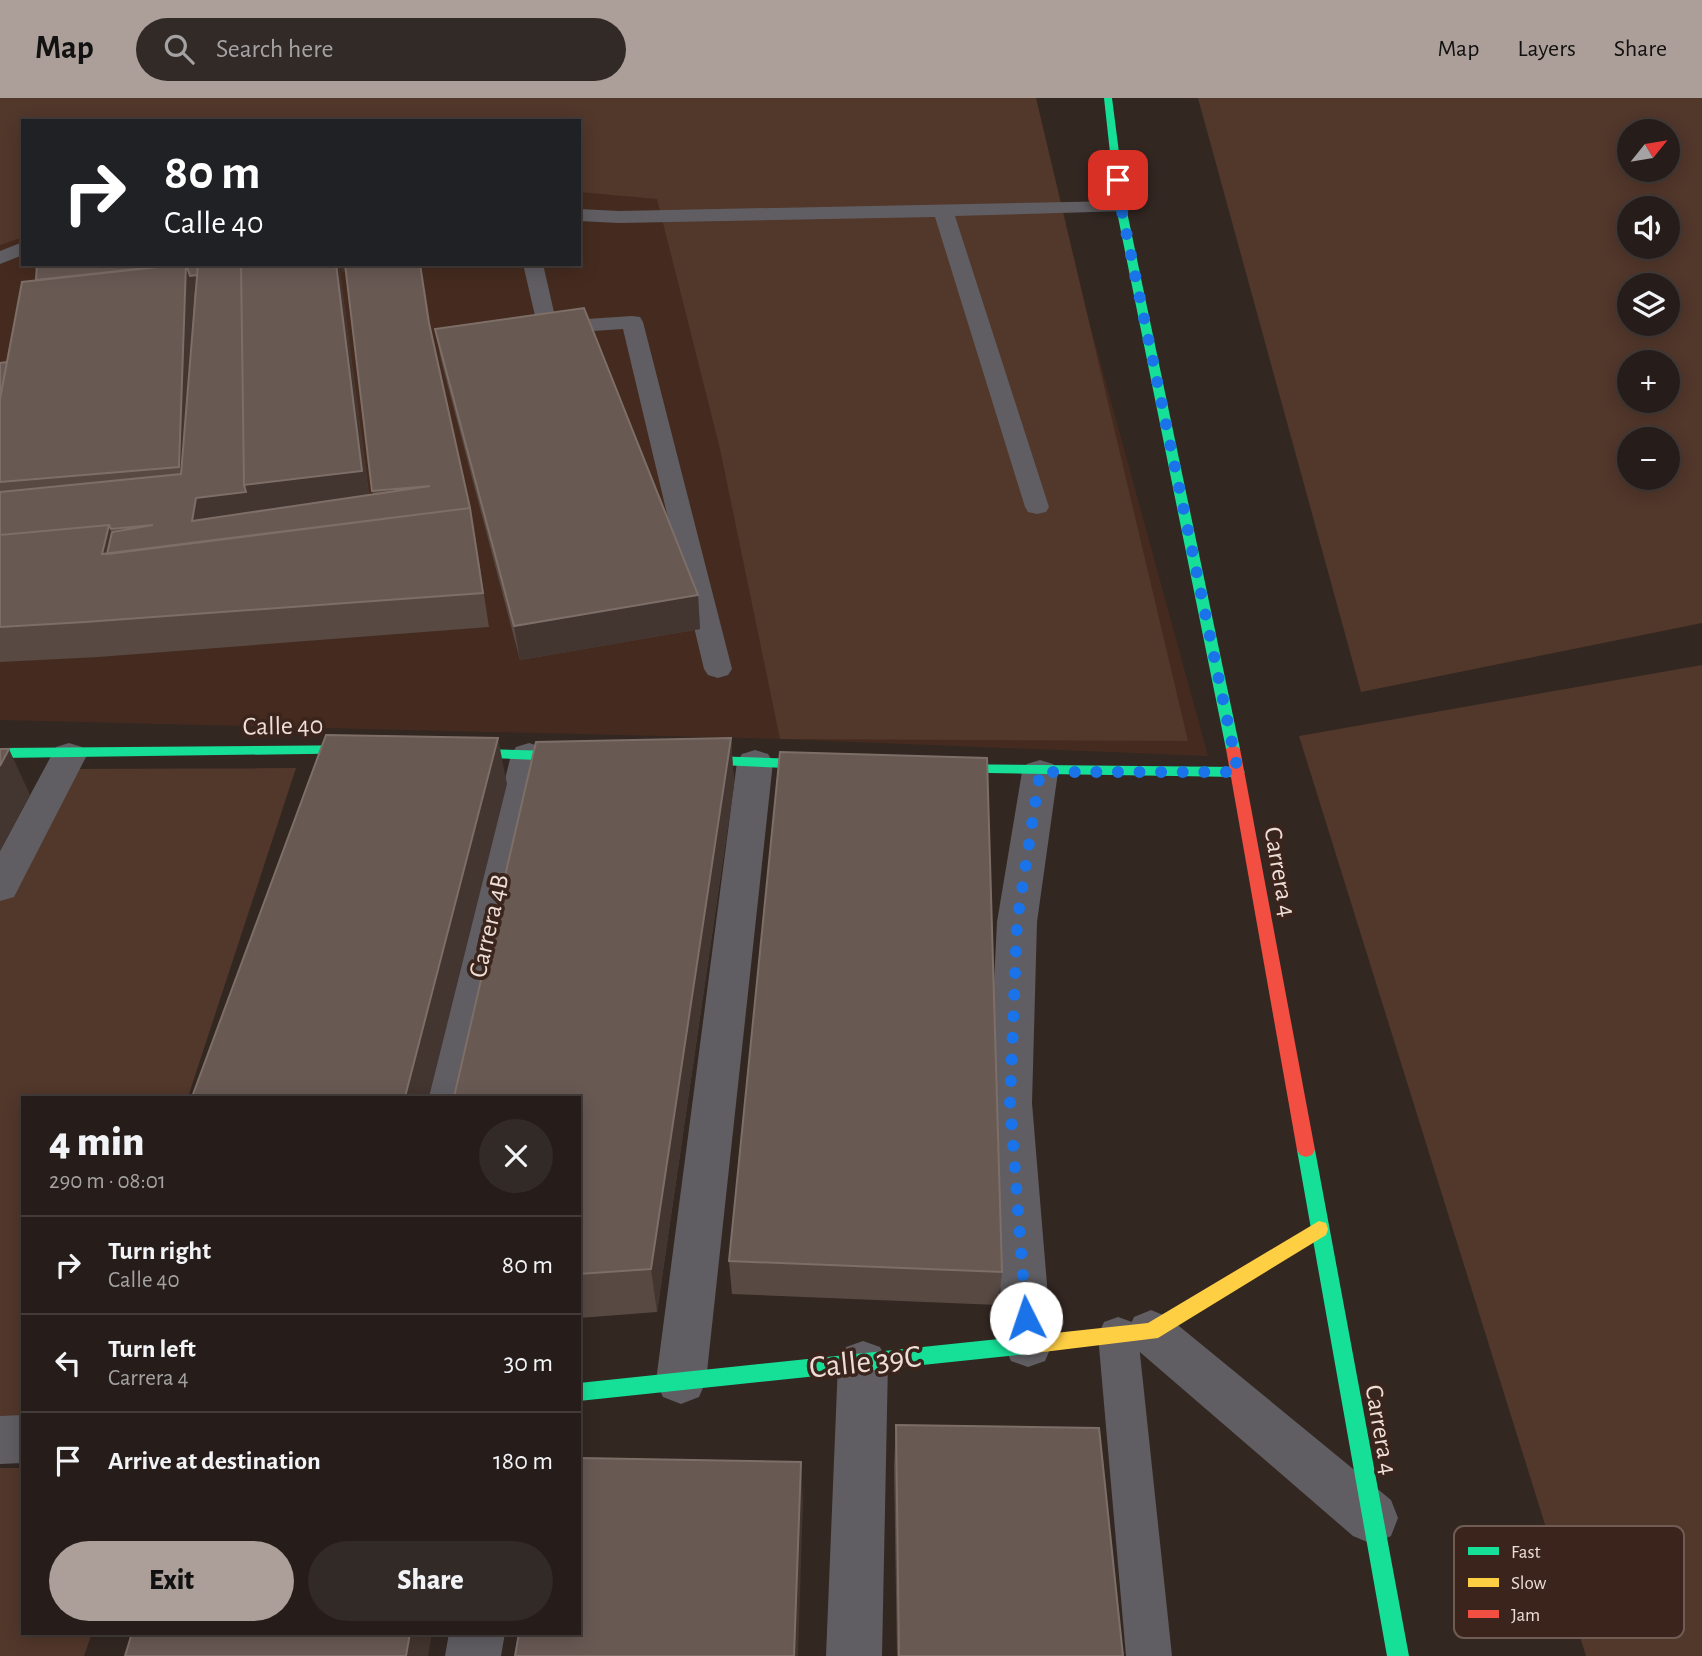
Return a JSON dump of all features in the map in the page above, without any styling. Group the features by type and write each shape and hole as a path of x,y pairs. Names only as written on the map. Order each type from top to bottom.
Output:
{"main road":[{"name":"Carrera 4","path":"1108,98 1121,207 1238,772 1398,1656"},
{"name":"Calle 40","path":"0,753 69,755 324,749 392,751"},
{"path":"433,752 609,758"},
{"path":"662,759 850,765"},
{"path":"918,768 1040,772 1238,772"},
{"name":"Calle 39C","path":"581,1392 1135,1333 1319,1229"}],"street":[{"path":"310,787 324,749"},
{"path":"0,887 69,755"},
{"name":"Carrera 4B","path":"449,1096 529,755"},
{"path":"681,1381 755,762"},
{"path":"1028,1345 1010,1103 1017,922 1040,772"},
{"path":"1135,1333 1372,1518"},
{"path":"854,1656 863,1363"},
{"path":"0,1440 21,1438"},
{"path":"473,1656 477,1635"}],"lane":[{"path":"581,215 619,217 1121,207"},
{"path":"943,210 1037,507"},
{"path":"0,243 21,241"},
{"path":"0,258 21,249"},
{"path":"533,266 547,328 632,322 718,669"},
{"path":"1135,1333 1149,1656"}],"shaded area":[{"path":"0,98 1036,98 1089,321 1208,756 780,739 0,720"},
{"path":"0,98 1036,98 1188,741 780,739 720,449 657,199 581,192 581,119 21,119 21,238 0,245"},
{"path":"1198,98 1702,98 1702,623 1361,692"},
{"path":"1702,665 1702,1656 1586,1656 1580,1638 1684,1638 1684,1526 1545,1526 1299,736"},
{"path":"296,768 188,1096 21,1096 21,1435 0,1436 0,897 73,769"},
{"path":"0,1468 21,1468 21,1635 91,1635 84,1656 0,1656"}],"building":[{"path":"37,266 165,266 36,280"},
{"path":"186,266 179,467 0,482 0,399 22,282"},
{"path":"187,266 198,266 197,275 190,276"},
{"path":"198,266 241,266 246,492 196,498 192,521 430,486 372,491 345,266 420,266 429,323 470,508 107,554 112,532 153,525 111,529 109,525 0,535 0,492 181,474"},
{"path":"241,266 336,266 362,471 244,485"},
{"path":"584,308 698,595 514,626 435,329"},
{"path":"7,362 0,399 0,363"},
{"path":"470,508 483,593 0,627 0,535 109,525 102,554"},
{"path":"326,735 498,738 405,1096 192,1096"},
{"path":"731,738 651,1269 581,1274 581,1096 454,1096 536,742"},
{"path":"0,749 9,749 0,766"},
{"path":"780,752 987,758 1002,1272 729,1261"},
{"path":"896,1425 1099,1428 1123,1656 899,1656"},
{"path":"581,1458 801,1462 794,1656 515,1656 519,1635 581,1635"},
{"path":"131,1635 410,1635 406,1656 125,1656"}],"traffic: fast":[{"path":"1108,98 1121,207 1233,749"},
{"path":"0,753 372,750"},
{"path":"450,753 586,757"},
{"path":"681,760 831,765"},
{"path":"936,769 1238,772"},
{"path":"1306,1150 1398,1656"},
{"path":"581,1392 1027,1345"}],"traffic: slow":[{"path":"1027,1345 1151,1332 1319,1229"}],"traffic: jam":[{"path":"1233,749 1306,1150"}],"route":[{"path":"1026,1318 1010,1103 1017,922 1040,772 1238,772 1121,207 1118,180"}]}
